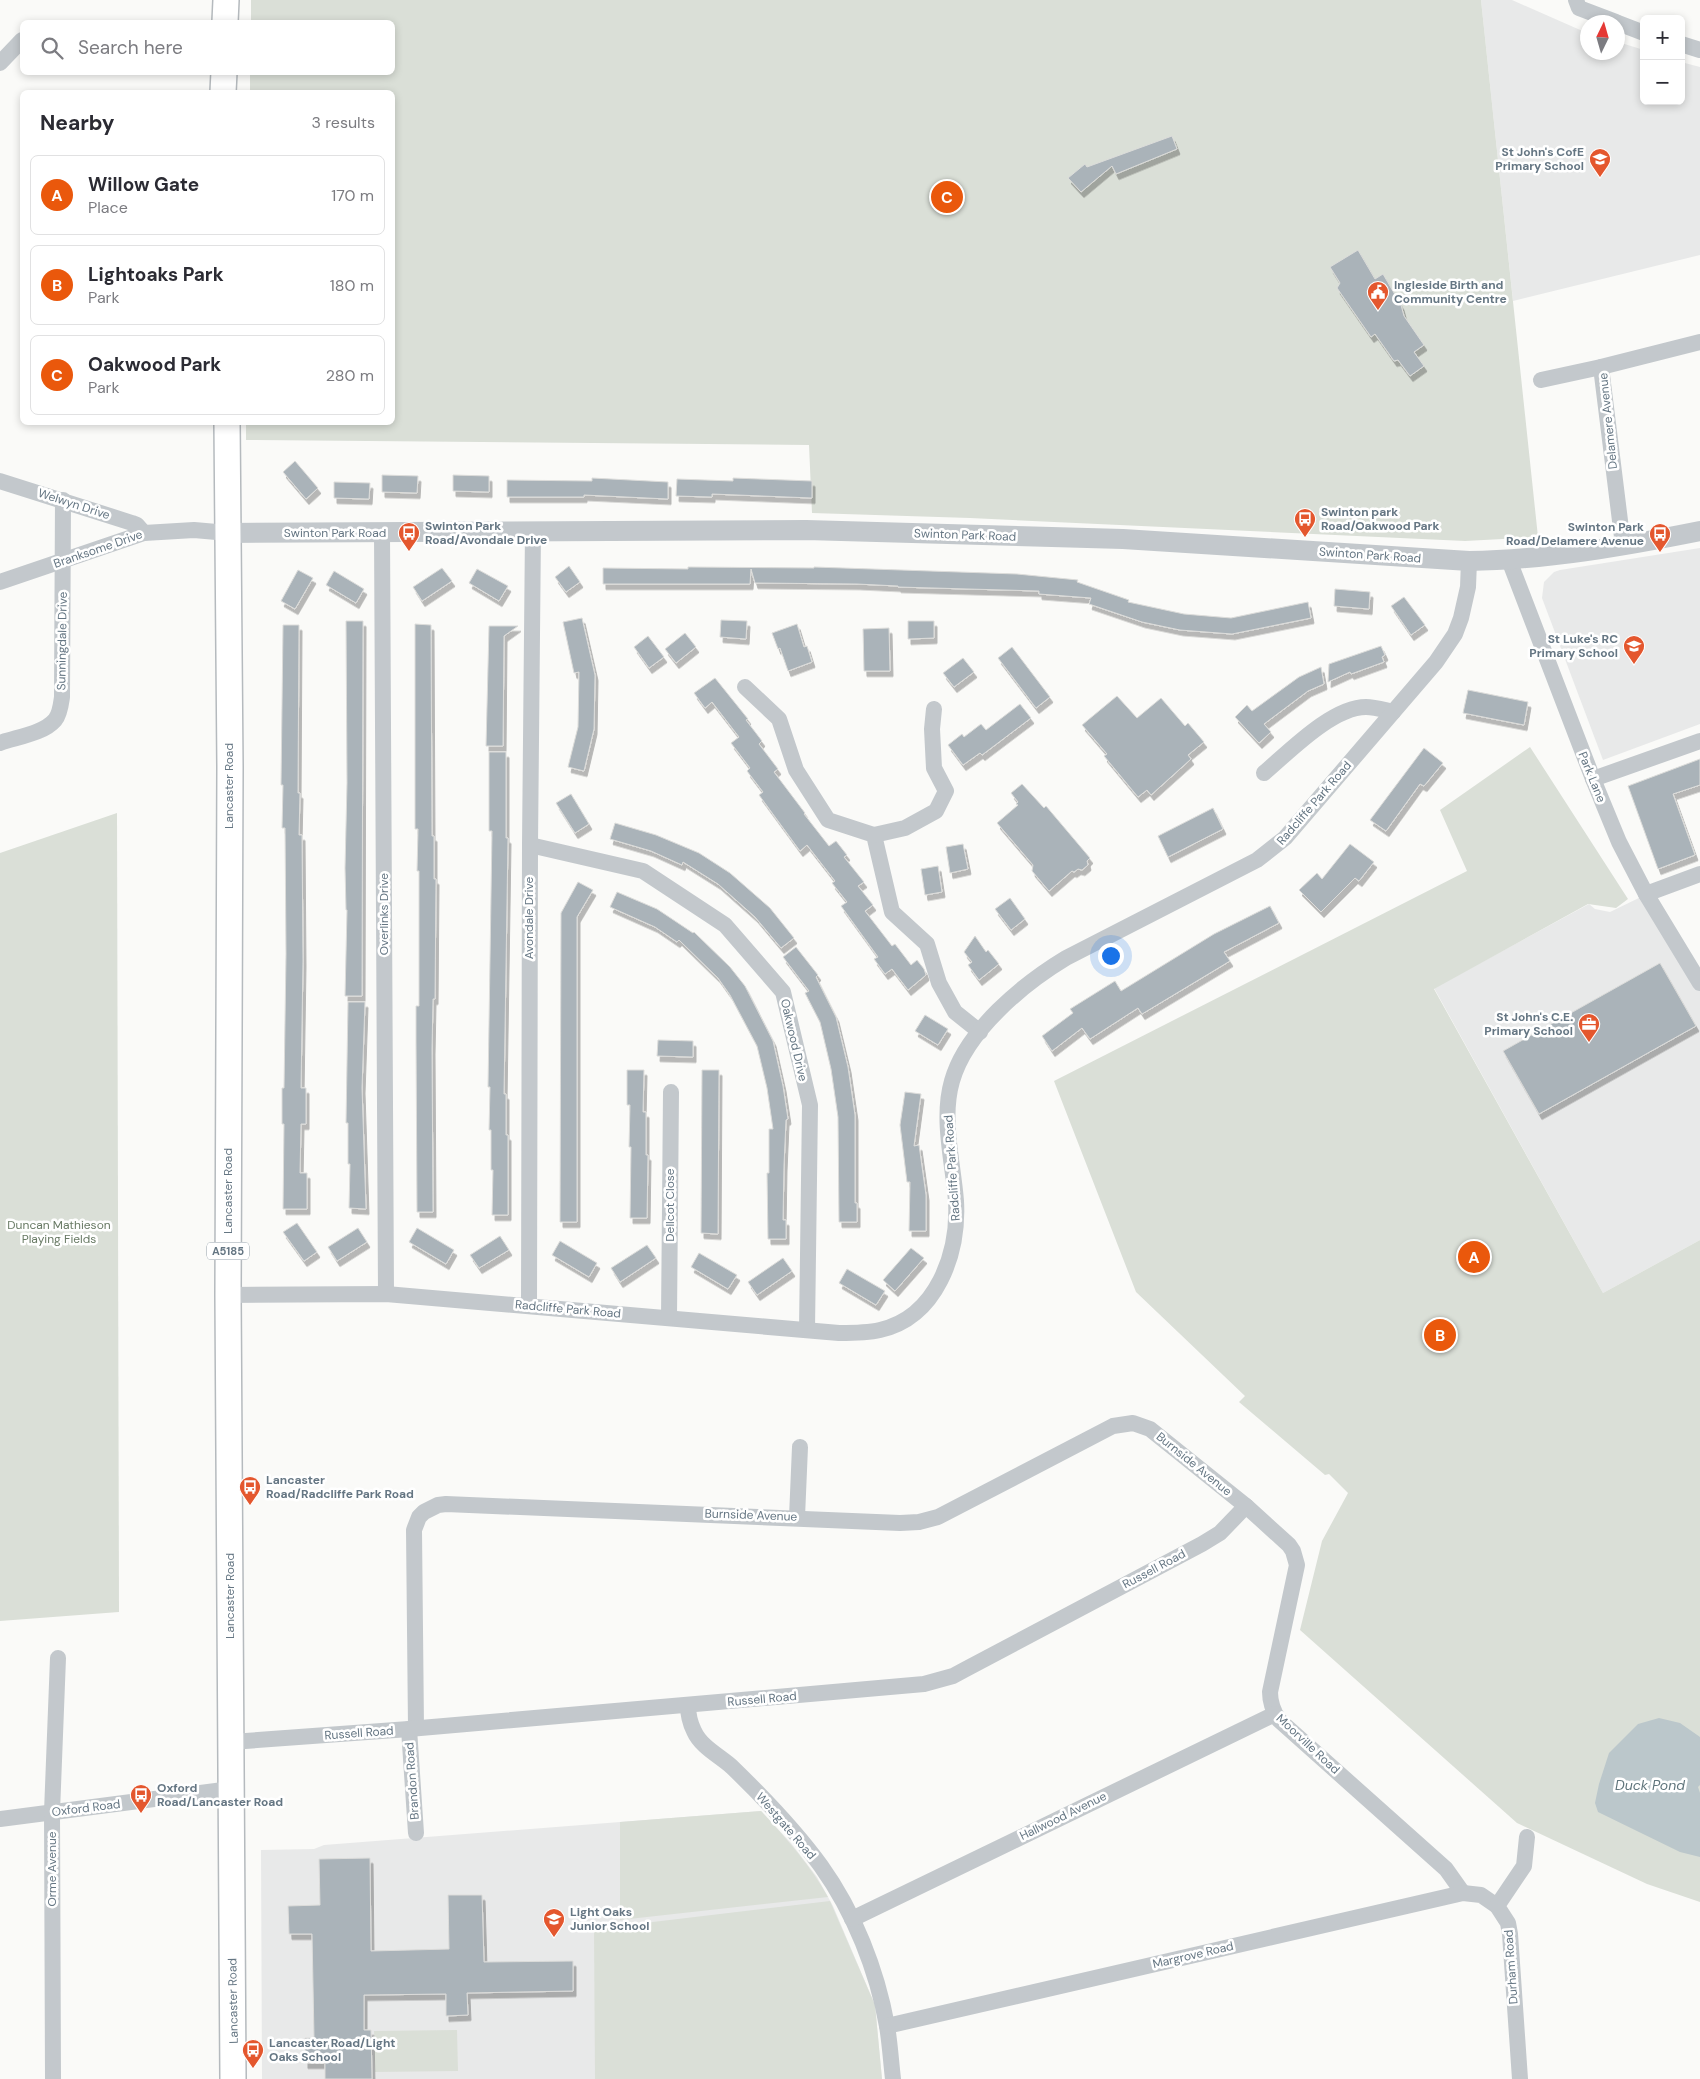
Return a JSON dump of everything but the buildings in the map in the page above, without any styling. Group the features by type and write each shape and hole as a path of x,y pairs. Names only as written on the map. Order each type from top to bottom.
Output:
{"main road":[{"path":"225,20 226,0"},
{"path":"223,90 224,75"},
{"name":"Lancaster Road","path":"227,425 230,758 228,1295 233,2079"}],"street":[{"path":"1576,0 1579,8 1597,15"},
{"path":"1625,26 1640,32"},
{"path":"0,63 20,42"},
{"path":"1685,45 1700,50"},
{"name":"Delamere Avenue","path":"1623,545 1601,367 1700,342"},
{"path":"1541,380 1601,367"},
{"name":"Welwyn Drive","path":"0,481 132,523 137,525 144,533"},
{"name":"Sunningdale Drive","path":"0,743 42,729 56,720 60,710 62,697 63,500"},
{"name":"Branksome Drive","path":"0,582 144,533 194,530 228,533"},
{"name":"Avondale Drive","path":"529,1306 533,530"},
{"name":"Swinton Park Road","path":"228,533 806,530 1123,539 1469,561 1509,560 1623,545 1700,531"},
{"name":"Overlinks Drive","path":"382,533 386,1294"},
{"name":"Park Lane","path":"1509,560 1619,842 1646,894 1700,983"},
{"name":"Radcliffe Park Road","path":"228,1295 386,1294 839,1333 881,1330 906,1320 918,1311 938,1288 951,1252 956,1217 948,1120 949,1094 957,1067 967,1048 1007,1002 1043,972 1066,958 1236,871 1268,853 1285,838 1436,662 1455,634 1466,602 1469,561"},
{"path":"745,687 779,719 796,770 828,820 874,835 905,828 936,811 946,791 934,768 932,729 934,709"},
{"path":"1264,773 1320,726 1346,712 1365,707 1381,708 1393,712"},
{"path":"1593,779 1700,742"},
{"path":"874,835 892,912 927,944 939,983 955,1012 980,1032"},
{"name":"Oakwood Drive","path":"530,845 643,871 725,925 783,992 810,1105 808,1330"},
{"path":"1646,894 1700,874"},
{"name":"Dellcot Close","path":"669,1318 671,1092"},
{"name":"Burnside Avenue","path":"412,1728 414,1530 420,1517 438,1504 900,1522 928,1520 938,1517 1113,1426 1133,1423 1150,1429 1246,1506"},
{"path":"797,1517 800,1447"},
{"name":"Russell Road","path":"231,1742 909,1687 938,1681 966,1669 1202,1544 1220,1533 1246,1506"},
{"name":"Moorville Road","path":"1246,1506 1289,1545 1297,1565 1270,1692 1270,1699 1275,1714 1279,1720 1446,1869 1463,1893"},
{"name":"Orme Avenue","path":"53,2079 52,1812 58,1658"},
{"name":"Westgate Road","path":"688,1705 694,1732 704,1745 730,1766 801,1840 821,1866 852,1919 876,1981 887,2026 893,2079"},
{"name":"Hallwood Avenue","path":"852,1919 1275,1714"},
{"name":"Brandon Road","path":"412,1728 416,1834"},
{"name":"Oxford Road","path":"0,1819 231,1789"},
{"path":"1497,1906 1524,1866 1527,1837"},
{"name":"Margrove Road","path":"887,2026 1463,1893 1481,1895 1497,1906"},
{"name":"Durham Road","path":"1497,1906 1508,1924 1510,1934 1520,2079"}],"shaded area":[{"name":"St John's CofE Primary School","path":"1481,0 1512,0 1580,30 1580,60 1625,60 1625,44 1640,49 1640,105 1685,105 1685,63 1700,67 1700,255 1513,301"},
{"name":"St Luke's RC Primary School","path":"1700,548 1700,724 1603,760 1542,598 1544,582 1554,572 1560,570"},
{"path":"1645,895 1700,985 1700,1240 1603,1293 1434,988 1589,904 1595,909 1610,912"},
{"name":"Light Oaks Junior School","path":"761,1811 791,1843 817,1877 833,1906 875,2005 882,2079 262,2079 261,1850 314,1849 324,1845"}],"green space":[{"path":"251,0 1481,0 1538,537 1465,541 970,518 812,513 809,445 246,440 246,425 395,425 395,90 250,90 250,75 395,75 395,20 251,20"},
{"path":"1530,747 1628,899 1616,908 1588,904 1434,989 1603,1293 1700,1240 1700,1902 1647,1884 1517,1823 1300,1630 1322,1541 1348,1493 1329,1474 1325,1475 1239,1402 1245,1396 1136,1292 1054,1081 1467,871 1440,810"},
{"name":"Duncan Mathieson Playing Fields","path":"117,813 119,1612 0,1621 0,853"},
{"path":"761,1811 805,1863 828,1897 620,1920 620,1822"},
{"path":"830,1901 875,2005 882,2079 595,2079 594,1929"},
{"path":"457,2030 458,2071 375,2072 374,2031"}],"water":[{"name":"Duck Pond","path":"1659,1718 1680,1723 1700,1737 1700,1785 1698,1787 1700,1793 1700,1857 1680,1852 1598,1812 1595,1803 1609,1753 1638,1724"}],"place":[{"name":"St John's CofE Primary School","path":"1600,178"},
{"name":"Oakwood Park","path":"947,197"},
{"name":"Ingleside Birth and Community Centre","path":"1378,311"},
{"name":"Swinton park Road/Oakwood Park","path":"1305,538"},
{"name":"Swinton Park Road/Avondale Drive","path":"409,552"},
{"name":"Swinton Park Road/Delamere Avenue","path":"1660,553"},
{"name":"St Luke's RC Primary School","path":"1634,665"},
{"name":"St John's C.E. Primary School","path":"1589,1043"},
{"name":"Willow Gate","path":"1474,1257"},
{"name":"Lightoaks Park","path":"1440,1335"},
{"name":"Lancaster Road/Radcliffe Park Road","path":"250,1506"},
{"name":"Oxford Road/Lancaster Road","path":"141,1814"},
{"name":"Light Oaks Junior School","path":"554,1938"},
{"name":"Lancaster Road/Light Oaks School","path":"253,2069"}]}
